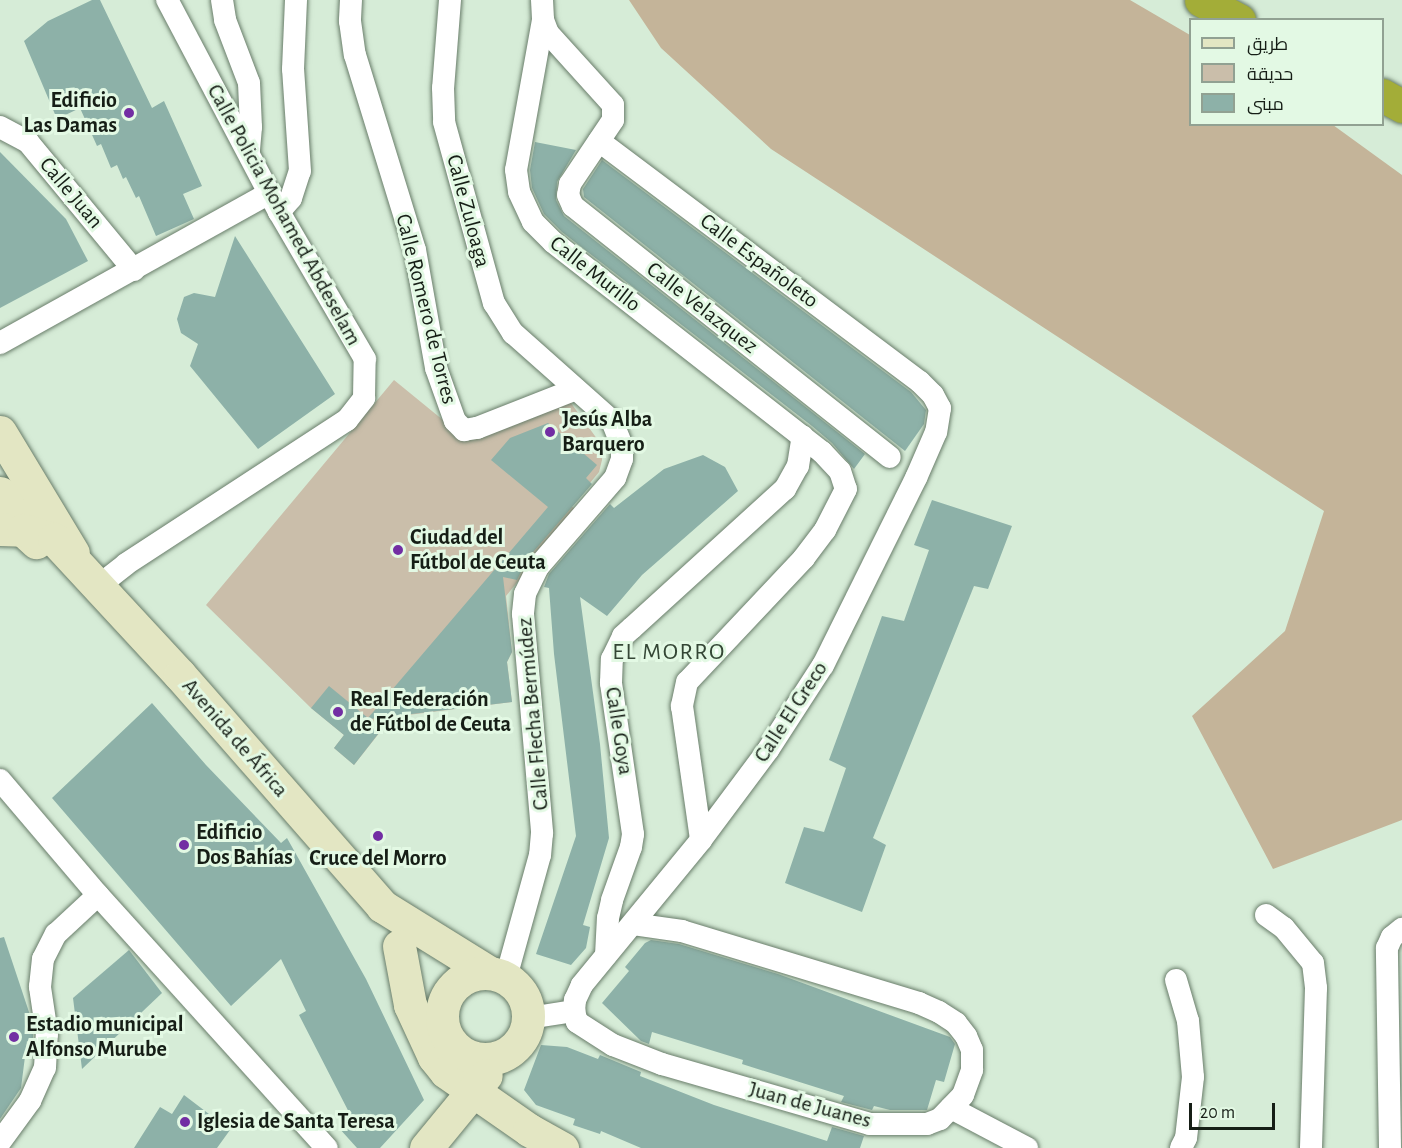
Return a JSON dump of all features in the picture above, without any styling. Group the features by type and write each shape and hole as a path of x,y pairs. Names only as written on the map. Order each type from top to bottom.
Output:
{"highway":[{"path":"1201,0 1235,18"},
{"path":"1384,96 1402,106"}],"main road":[{"name":"Avenida de África","path":"0,432 91,580"},
{"name":"Avenida de África","path":"0,494 12,530 54,539 180,675 382,906 498,976"},
{"name":"Avenida de África","path":"382,906 399,946 442,1017"},
{"path":"399,946 410,1005 428,1047 458,1082 562,1148"},
{"path":"426,1148 458,1082 517,1047 525,1034 529,1018 526,1002 518,988 498,976 474,974 459,981 449,993 442,1017 441,1053 458,1082"},
{"path":"442,1017 451,1044 466,1056 485,1060 504,1056"},
{"path":"504,1056 498,1094 510,1117"}],"street":[{"name":"Calle Policia Mohamed Abdeselam","path":"91,580 126,564 348,420 364,398 365,359 275,203 166,0"},
{"path":"222,0 225,20 249,83 251,127 249,152"},
{"path":"0,344 134,270 275,203 291,198 300,171 293,69 296,0"},
{"name":"Calle Romero de Torres","path":"351,0 350,21 355,55 415,250 436,368 455,421 464,430 477,428 576,389"},
{"name":"Calle Zuloaga","path":"450,0 443,88 444,122 489,288 501,317 513,333 576,389"},
{"name":"Calle Velazquez","path":"543,10 548,33 613,105 613,120 570,184 568,195 573,206 890,457"},
{"name":"Calle Murillo","path":"543,10 516,170 519,192 533,222 553,242 822,452 840,471 846,489 831,520 804,558 695,671 682,696 700,840"},
{"name":"Calle Juan","path":"0,127 28,142 134,270"},
{"name":"Calle Españoleto","path":"599,141 920,382"},
{"name":"Calle El Greco","path":"574,1011 574,1000 582,985 700,840 768,750 818,674 898,516 936,432 940,408 933,395 920,382"},
{"name":"Calle Flecha Bermúdez","path":"498,976 540,855 542,833 523,614 525,594 538,567 610,486 622,459 618,433 612,421 576,389"},
{"name":"Calle Goya","path":"606,955 608,918 612,900 633,834 611,683 612,658 623,636 785,489 798,466 802,436"},
{"path":"0,780 98,895 327,1148"},
{"path":"0,1142 30,1101 45,1068 47,1034 40,987 43,959 56,934 98,895"},
{"path":"1266,915 1284,928 1313,963 1316,988 1311,1148"},
{"name":"Juan de Juanes","path":"574,1011 577,1022 592,1033 613,1045 662,1064 870,1124 927,1124 940,1119 963,1095 972,1070 972,1050 966,1035 956,1023 939,1012 919,1003 682,931 633,924"},
{"path":"1390,1148 1388,948 1392,937 1402,929"},
{"path":"1176,980 1188,1021 1193,1077 1186,1138 1181,1148"},
{"path":"529,1018 574,1011"},
{"path":"951,1108 1027,1148"}],"green space":[{"name":"Ciudad del Fútbol de Ceuta","path":"394,380 465,438 568,399 603,447 602,460 599,472 571,506 577,510 506,596 512,652 507,662 512,702 392,717 354,765 334,748 344,735 311,708 206,605"}],"shaded area":[{"path":"629,0 1130,0 1189,34 1189,126 1334,126 1402,175 1402,820 1273,869 1192,716 1285,631 1324,511 771,149 661,48"}],"building":[{"name":"Edificio Las Damas","path":"92,0 100,0 152,108 164,101 202,186 183,194 194,219 156,236 139,196 136,198 126,177 123,179 117,165 111,168 101,144 97,146 80,108 57,119 24,41 48,21"},
{"path":"535,142 576,150 557,182 556,200 564,216 865,454 854,469 832,443 812,426 562,232 544,214 532,188 530,170"},
{"path":"0,152 66,219 88,261 0,308"},
{"path":"602,160 911,392 926,410 924,424 905,451 584,197 583,189"},
{"path":"235,236 335,394 258,449 190,366 198,344 181,333 177,319 184,297 194,293 215,297"},
{"path":"548,423 597,465 586,478 592,484 528,558 517,580 503,577 512,652 507,662 512,702 370,719 382,729 354,765 334,748 344,735 311,708 329,686 368,718 548,507 491,460 510,438"},
{"path":"703,455 725,467 738,491 642,575 607,616 580,597 600,744 609,838 583,925 590,927 586,948 571,965 536,954 576,836 554,654 549,588 544,587 549,574 610,504 614,508 664,469"},
{"path":"932,500 1012,526 988,589 974,586 873,838 886,845 862,912 785,883 804,827 824,832 846,768 829,760 882,616 904,621 929,550 914,545"},
{"path":"152,703 206,765 281,843 287,838 366,979 424,1100 380,1148 357,1148 339,1128 355,1124 299,1015 306,1011 281,959 231,1006 52,798"},
{"name":"Estadio municipal Alfonso Murube","path":"4,937 31,1018 33,1045 27,1041 21,1088 0,1119 0,938"},
{"path":"651,940 679,944 778,974 950,1037 955,1044 944,1082 936,1080 927,1110 890,1110 874,1106 872,1110 841,1102 844,1096 742,1064 743,1060 652,1032 649,1044 641,1041 602,1003 629,971 625,967 645,943"},
{"path":"129,950 162,993 82,1069 73,998"},
{"path":"541,1045 567,1047 598,1059 600,1055 641,1072 640,1076 714,1105 827,1141 832,1127 864,1136 860,1148 641,1148 601,1131 600,1134 573,1125 575,1119 536,1105 524,1090"},
{"name":"Iglesia de Santa Teresa","path":"184,1095 230,1130 217,1148 134,1148 160,1107 172,1114"}],"place":[{"name":"Edificio Las Damas","path":"129,113"},
{"name":"Jesús Alba Barquero","path":"550,432"},
{"name":"Ciudad del Fútbol de Ceuta","path":"398,550"},
{"name":"Real Federación de Fútbol de Ceuta","path":"338,712"},
{"name":"Cruce del Morro","path":"378,836"},
{"name":"Edificio Dos Bahías","path":"184,845"},
{"name":"Estadio municipal Alfonso Murube","path":"14,1037"},
{"name":"Iglesia de Santa Teresa","path":"185,1122"}],"district":[{"name":"EL MORRO","path":"669,653"}]}
